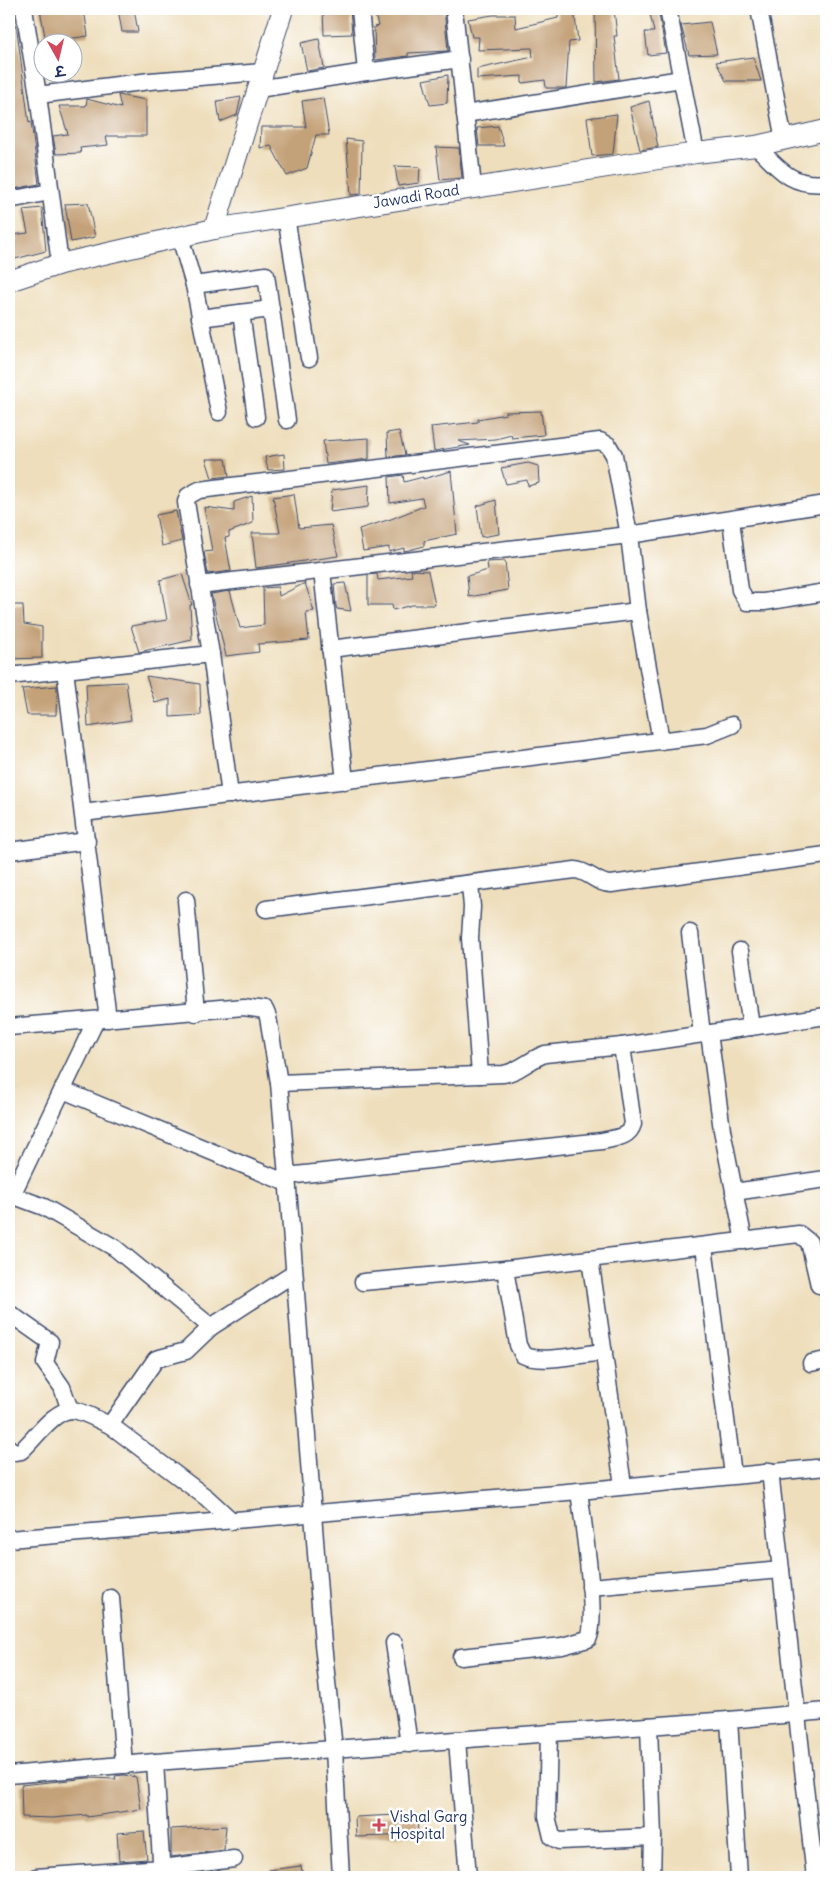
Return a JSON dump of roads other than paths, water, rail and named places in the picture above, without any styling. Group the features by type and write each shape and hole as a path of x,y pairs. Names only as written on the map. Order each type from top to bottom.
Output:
{"street":[{"path":"24,9 38,96 60,264"},
{"path":"214,229 283,9"},
{"path":"360,9 366,72"},
{"path":"454,9 473,187"},
{"path":"668,9 696,153"},
{"path":"759,9 784,140"},
{"path":"38,96 150,81 260,80 366,72 460,59"},
{"path":"466,114 681,79"},
{"name":"Jawadi Road","path":"9,281 60,264 214,229 473,187 696,153 756,146 826,130"},
{"path":"756,146 791,179 808,184 826,183"},
{"path":"9,200 50,192"},
{"path":"286,217 309,358"},
{"path":"180,237 194,285 219,412"},
{"path":"194,285 266,275 287,420"},
{"path":"200,318 271,308"},
{"path":"241,313 256,417"},
{"path":"230,795 186,502 188,496 199,490 581,442 600,441 613,450 629,534 638,611 661,741"},
{"path":"199,585 629,534 731,520 826,504"},
{"path":"731,520 740,590 747,602 764,602 826,592"},
{"path":"322,571 345,781"},
{"path":"330,649 638,611"},
{"path":"9,676 210,654"},
{"path":"66,670 86,840 102,1020 63,1090 10,1195 44,1207 115,1248 212,1327"},
{"path":"83,813 707,735 732,724"},
{"path":"9,851 86,840"},
{"path":"266,909 575,870 586,872 600,883 611,884 826,855"},
{"path":"470,884 472,907 470,938 480,1075"},
{"path":"186,900 196,1013"},
{"path":"690,933 722,1130 744,1241"},
{"path":"740,951 751,1027"},
{"path":"9,1027 196,1013 244,1007 265,1010 270,1025 278,1082 287,1180 323,1644 334,1749 341,1877"},
{"path":"278,1082 508,1073 545,1054 622,1046 826,1016"},
{"path":"63,1090 287,1180 602,1141 626,1134 631,1131 633,1124 622,1046"},
{"path":"734,1192 826,1179"},
{"path":"363,1282 505,1269 798,1234 805,1238 813,1253 819,1284"},
{"path":"704,1246 733,1475"},
{"path":"590,1259 624,1485"},
{"path":"505,1269 518,1345 523,1355 530,1359 540,1359 604,1352"},
{"path":"110,1425 153,1362 165,1355 180,1354 186,1351 212,1327 293,1274"},
{"path":"9,1313 50,1342 45,1363 62,1387 70,1410"},
{"path":"9,1448 14,1452 22,1451 56,1416 70,1410 110,1425 208,1498 232,1521"},
{"path":"770,1472 816,1877"},
{"path":"9,1539 579,1491 733,1475 770,1472 826,1472"},
{"path":"460,1657 562,1646 583,1642 588,1639 592,1630 590,1587 579,1491"},
{"path":"590,1587 781,1570"},
{"path":"110,1598 124,1765"},
{"path":"394,1642 409,1744"},
{"path":"9,1774 729,1720 826,1711"},
{"path":"729,1720 739,1877"},
{"path":"649,1726 653,1837 652,1877"},
{"path":"549,1733 547,1816 552,1837 559,1841 653,1837"},
{"path":"457,1740 468,1877"},
{"path":"155,1762 162,1873"},
{"path":"36,1877 162,1873 234,1859"}],"place":[{"name":"Vishal Garg Hospital","path":"379,1825"}]}
